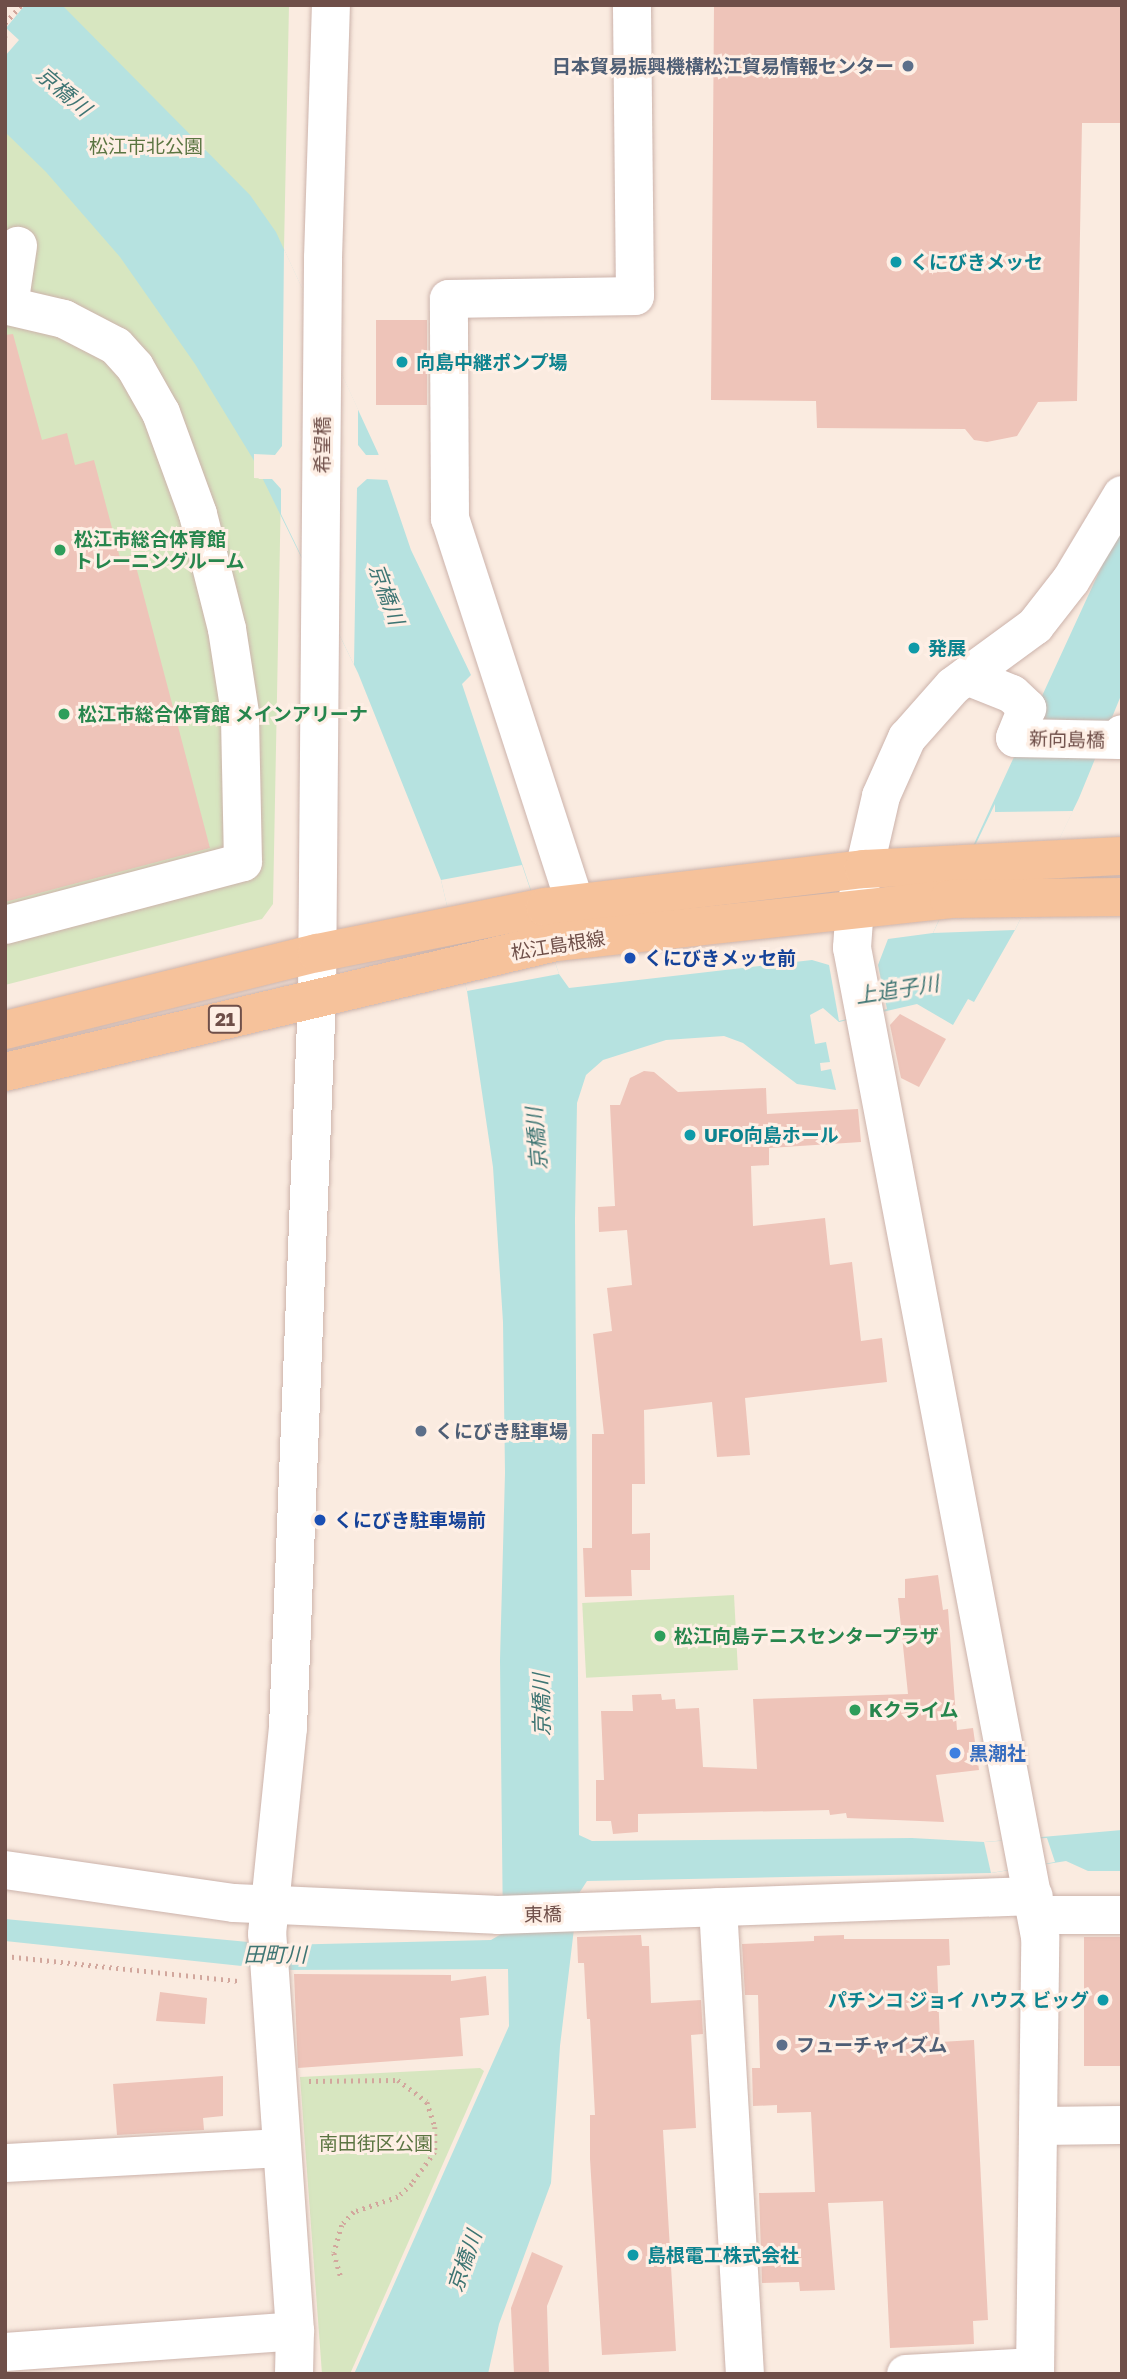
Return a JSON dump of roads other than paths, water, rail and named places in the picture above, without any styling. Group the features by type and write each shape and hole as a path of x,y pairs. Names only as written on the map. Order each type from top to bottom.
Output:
{"main road":[{"name":"松江島根線","path":"5,1072 445,966 559,918 864,869 966,861 1122,856"},
{"name":"松江島根線","path":"5,1030 317,953 438,927 559,918 855,909 949,899 1122,897"}],"street":[{"name":"希望橋","path":"294,2374 295,2331 267,1979 269,1920 288,1728 317,996 323,258 331,5"},
{"path":"559,918 450,519 449,299 635,296 632,5"},
{"path":"5,925 243,862 240,713 227,629 198,514 161,414 135,367 116,346 64,319 7,306 18,246"},
{"path":"906,2374 1035,2370 1038,2126 1033,1897 881,1088 852,948 855,909 881,796 907,738 967,676 1035,626 1071,580 1122,495"},
{"name":"新向島橋","path":"967,676 1012,694 1027,708 1015,738 1121,737"},
{"name":"東橋","path":"5,1870 269,1920 588,1913 1033,1897 1122,1915"},
{"path":"718,1907 744,2374"},
{"path":"1038,2126 1122,2125"},
{"path":"5,2163 281,2148"},
{"path":"5,2352 295,2331"}],"water":[{"path":"5,5 62,5 250,195 276,232 378,453 411,550 471,675 462,684 559,974 569,988 812,960 829,965 878,965 888,939 933,933 1122,522 1122,693 1079,798 1015,930 974,1002 968,999 953,1025 917,1004 839,1022 823,1008 810,1015 815,1044 826,1042 830,1062 820,1063 821,1071 831,1069 836,1090 797,1084 743,1043 724,1036 666,1040 603,1060 586,1075 577,1103 575,1219 579,1835 592,1841 912,1838 984,1842 1122,1830 1122,1871 1088,1871 1066,1861 991,1873 587,1881 578,1895 560,2046 551,2183 499,2324 488,2374 354,2374 509,2026 508,1969 279,1970 5,1941 5,1919 279,1945 491,1940 503,1933 500,1660 505,1473 503,1322 493,1167 467,991 441,880 358,673 253,459 195,364 120,257 46,172 5,132"}],"place":[{"name":"日本貿易振興機構松江貿易情報センター","path":"908,66"},
{"name":"くにびきメッセ","path":"896,262"},
{"name":"向島中継ポンプ場","path":"402,362"},
{"name":"松江市総合体育館 トレーニングルーム","path":"60,550"},
{"name":"発展","path":"914,648"},
{"name":"松江市総合体育館 メインアリーナ","path":"64,714"},
{"name":"くにびきメッセ前","path":"630,958"},
{"name":"UFO向島ホール","path":"690,1135"},
{"name":"くにびき駐車場","path":"421,1431"},
{"name":"くにびき駐車場前","path":"320,1520"},
{"name":"松江向島テニスセンタープラザ","path":"660,1636"},
{"name":"Kクライム","path":"855,1710"},
{"name":"黒潮社","path":"955,1753"},
{"name":"パチンコ ジョイ ハウス ビッグ","path":"1103,2000"},
{"name":"フューチャイズム","path":"782,2045"},
{"name":"島根電工株式会社","path":"633,2255"}],"water label":[{"name":"京橋川","path":"64,91"},
{"name":"京橋川","path":"387,594"},
{"name":"上追子川","path":"897,989"},
{"name":"京橋川","path":"536,1139"},
{"name":"京橋川","path":"541,1705"},
{"name":"田町川","path":"275,1954"},
{"name":"京橋川","path":"464,2261"}],"park label":[{"name":"松江市北公園","path":"146,146"},
{"name":"南田街区公園","path":"376,2143"}]}
